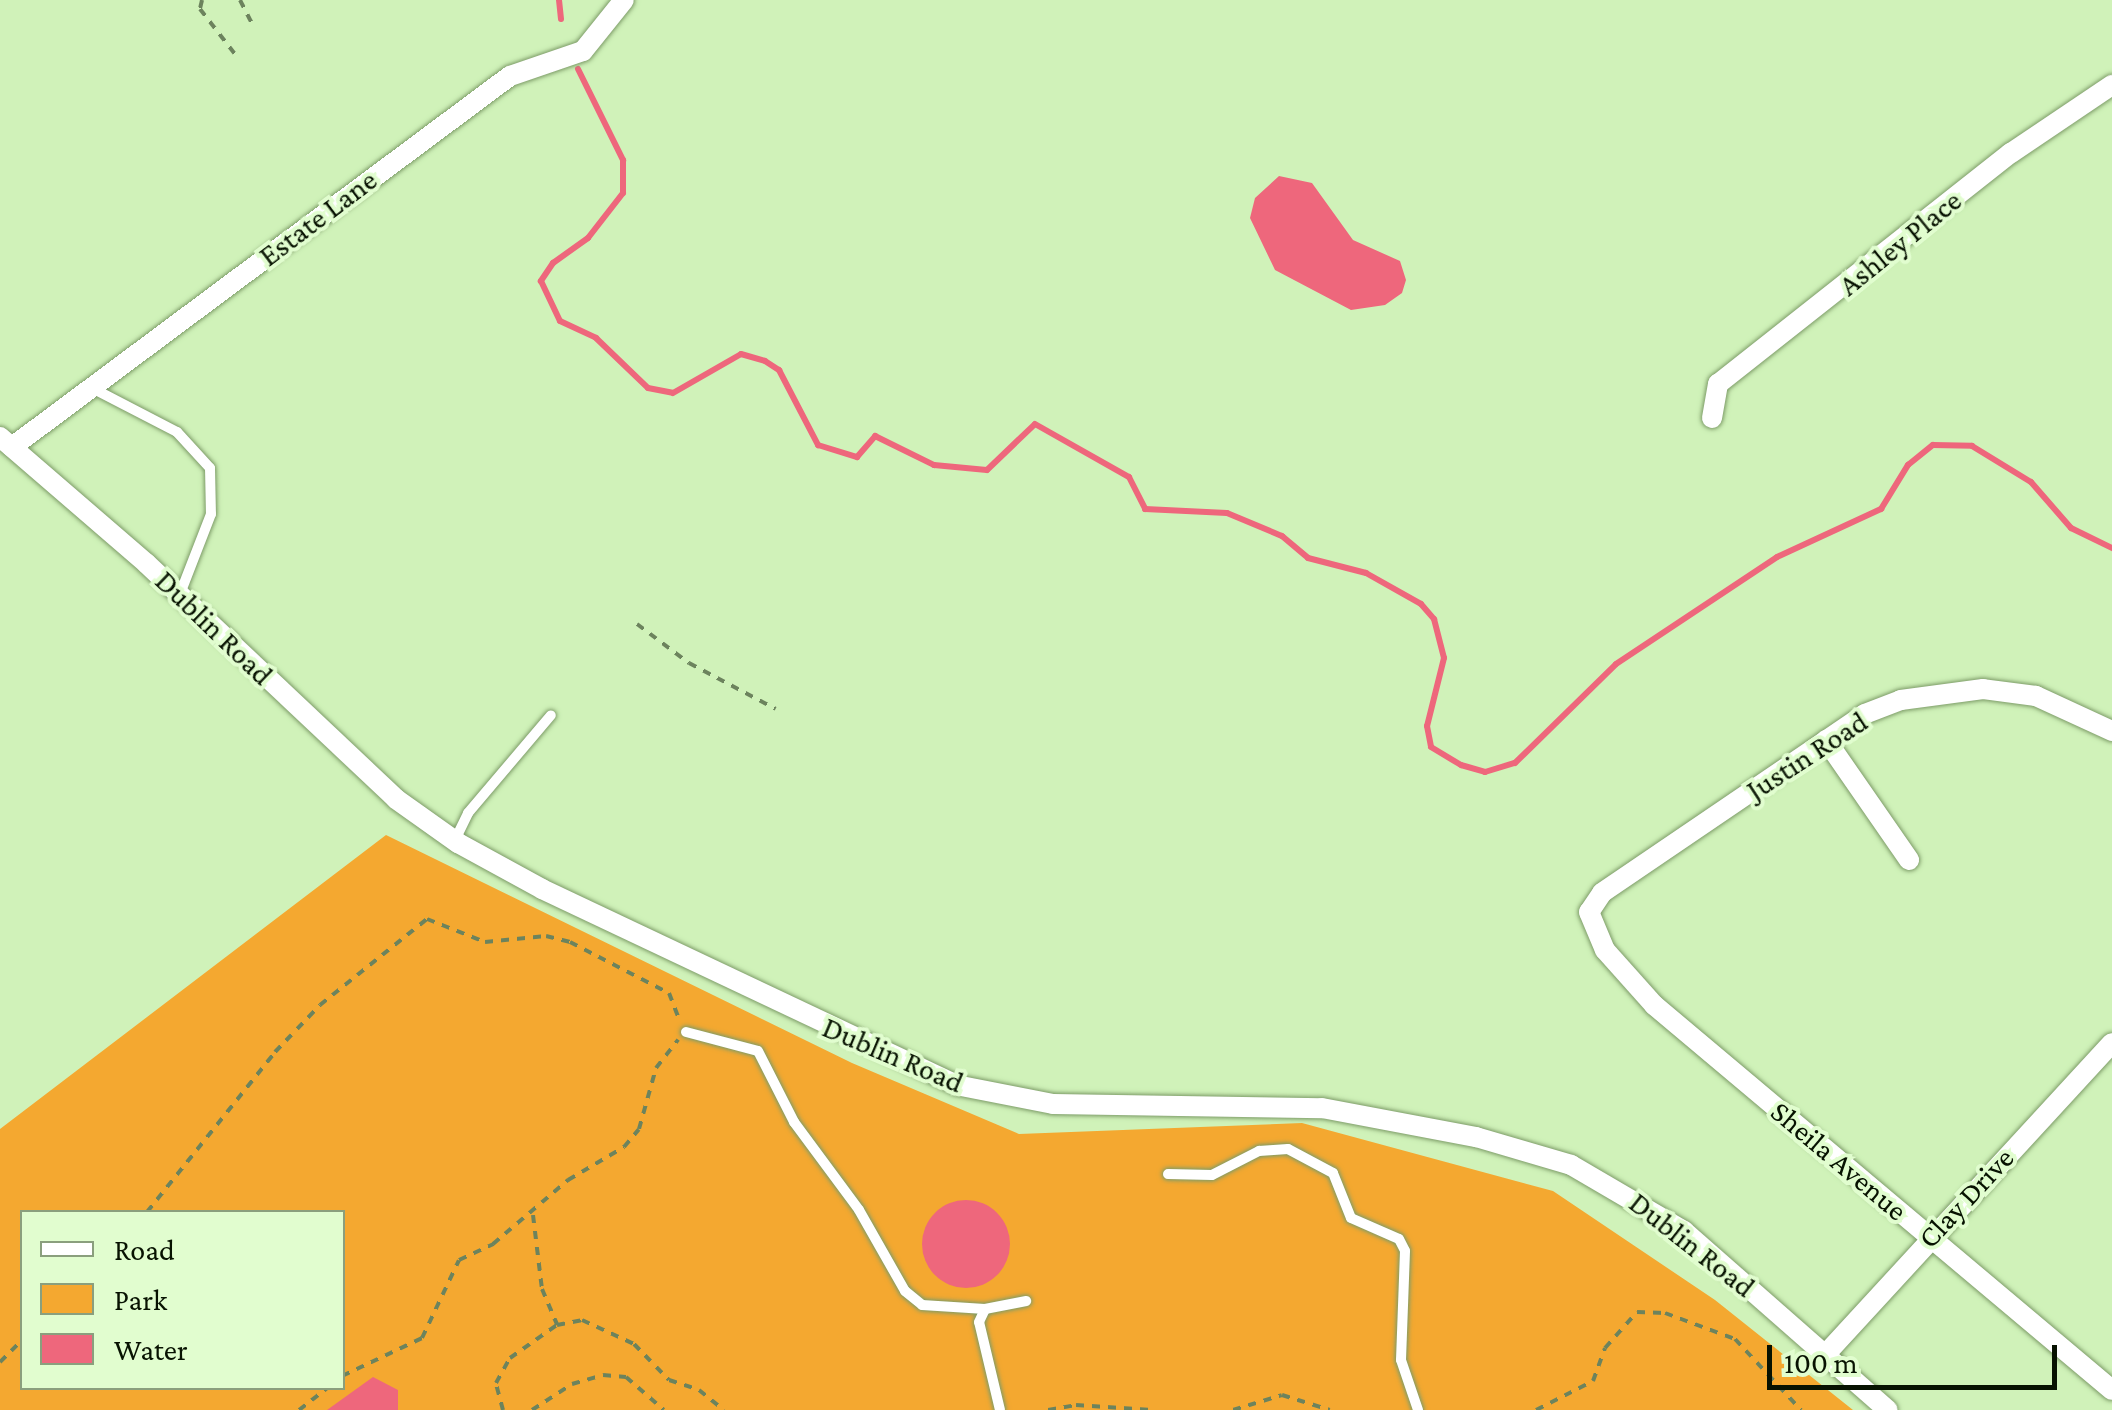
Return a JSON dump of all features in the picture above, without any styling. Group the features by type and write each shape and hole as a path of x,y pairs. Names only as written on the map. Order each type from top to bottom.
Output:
{"street":[{"name":"Estate Lane","path":"6,442 91,388 510,76 583,51 624,0"},
{"name":"Ashley Place","path":"1712,418 1718,384 2025,142 2112,85"},
{"name":"Dublin Road","path":"6,442 180,595 375,781 454,841 798,1015 956,1084 1052,1104 1322,1108 1476,1137 1570,1165 1684,1232 1888,1410"},
{"name":"Justin Road","path":"1590,912 1602,893 1826,740 1901,700 1984,689 2036,696 2112,731"},
{"path":"1826,740 1909,860"},
{"name":"Sheila Avenue","path":"1590,912 1606,950 1654,1006 2112,1390"},
{"name":"Clay Drive","path":"1824,1356 1929,1237 2110,1049"}],"lane":[{"path":"91,388 177,432 210,468 211,514 180,595"},
{"path":"454,841 468,812 551,715"},
{"path":"686,1032 758,1050 794,1122 858,1210 905,1291 922,1305 985,1309 1026,1301"},
{"path":"1168,1174 1212,1175 1259,1151 1288,1149 1333,1173 1351,1218 1400,1240 1405,1251 1401,1360 1418,1410"},
{"path":"985,1309 979,1322 981,1349 1000,1410"}],"path":[{"path":"202,0 200,9 238,58"},
{"path":"240,0 251,22"},
{"path":"637,624 688,662 776,709"},
{"path":"148,1210 286,1040 427,919 485,942 546,936 570,942 669,993 686,1032 656,1068 638,1129 624,1147 568,1180 533,1215 459,1260 422,1338 345,1375"},
{"path":"533,1215 542,1289 557,1325"},
{"path":"1536,1410 1593,1380 1605,1348 1637,1312 1665,1312 1735,1339 1801,1410"},
{"path":"503,1410 496,1383 510,1358 557,1325 582,1320 634,1344 669,1380 699,1390 724,1410"},
{"path":"0,1362 20,1342"},
{"path":"532,1410 572,1384 603,1375 626,1377 664,1410"},
{"path":"299,1410 324,1390"},
{"path":"1233,1410 1282,1395 1330,1410"},
{"path":"1048,1410 1076,1405 1152,1410"}],"green space":[{"path":"386,835 852,1063 1019,1134 1302,1123 1553,1191 1715,1300 1853,1410 0,1410 0,1129"}],"water":[{"path":"1279,176 1312,183 1353,240 1400,261 1406,280 1402,293 1385,305 1351,310 1275,270 1250,218 1255,198"},
{"path":"966,1200 983,1203 997,1213 1007,1227 1007,1261 997,1275 983,1285 966,1288 949,1285 935,1275 925,1261 922,1244 925,1227 935,1213 949,1203"},
{"path":"373,1377 398,1390 398,1410 327,1410"}],"waterway":[{"path":"559,0 561,19"},
{"path":"578,69 623,160 623,193 588,238 553,263 541,281 560,321 596,338 648,388 673,393 741,354 765,361 779,370 818,445 857,457 875,436 934,465 987,470 1035,424 1129,477 1145,509 1227,513 1282,536 1308,558 1366,573 1421,604 1434,619 1444,658 1427,726 1431,747 1461,765 1485,772 1515,763 1616,664 1777,557 1881,509 1908,465 1933,445 1972,446 2031,482 2071,528 2112,548"}]}
